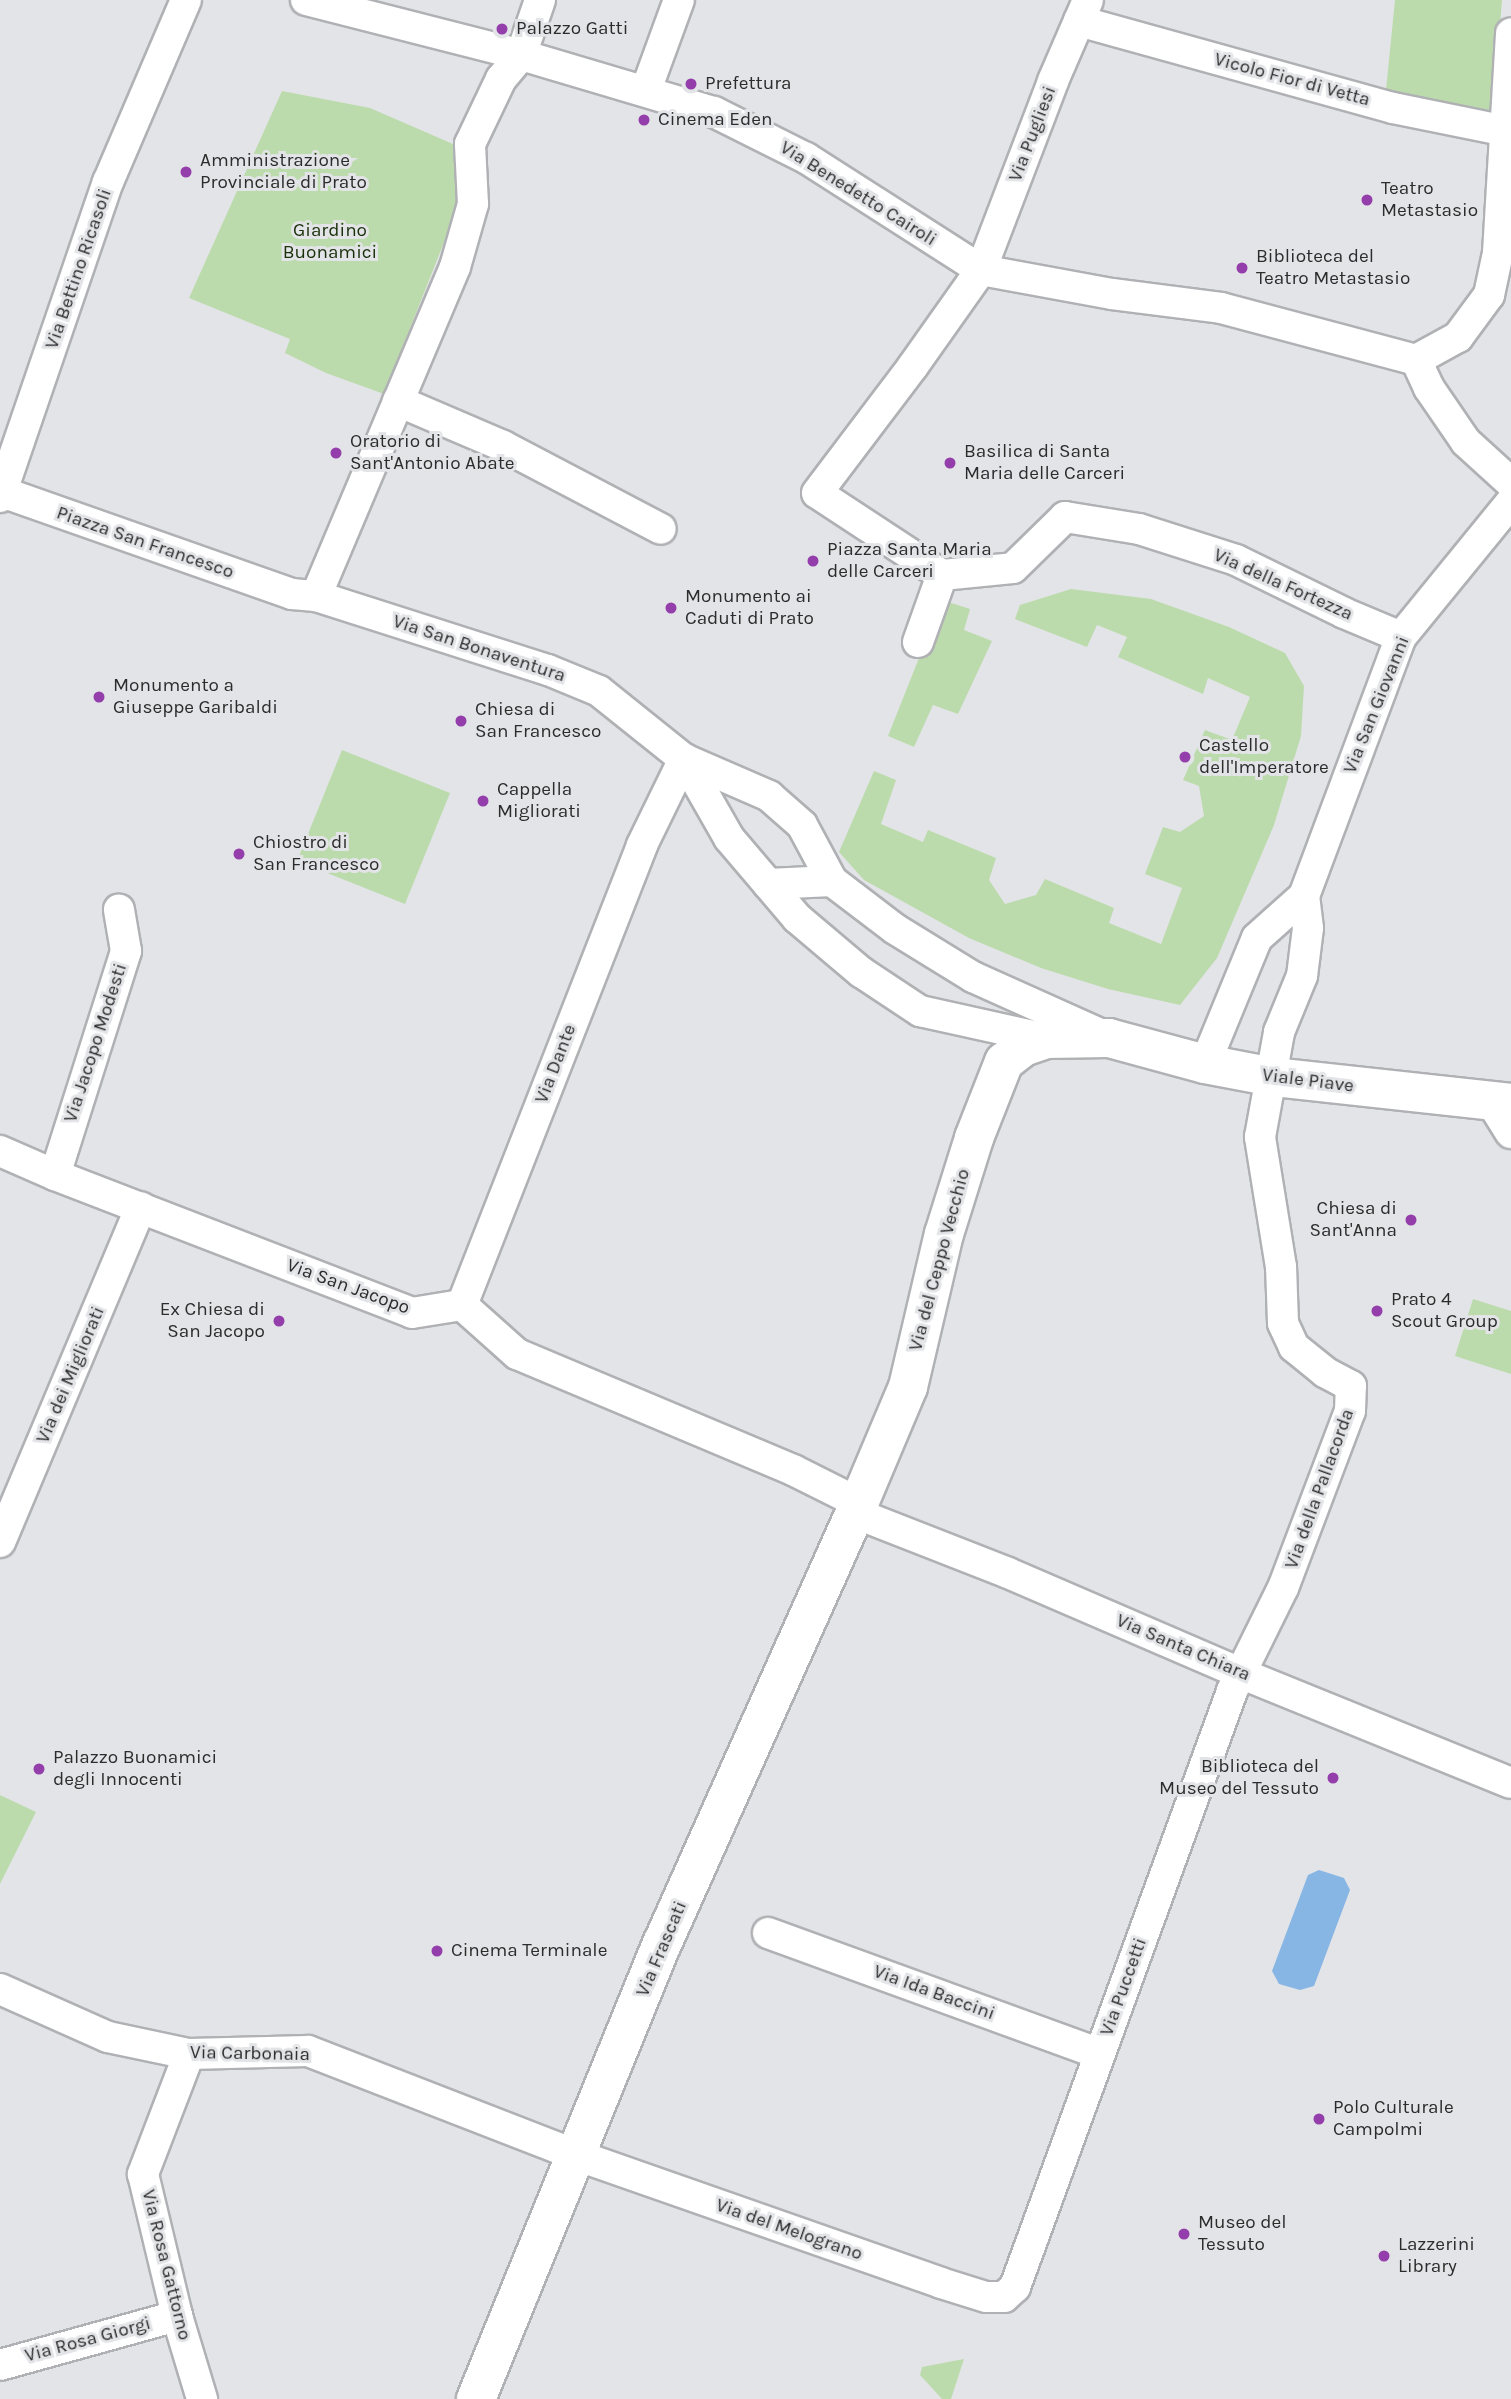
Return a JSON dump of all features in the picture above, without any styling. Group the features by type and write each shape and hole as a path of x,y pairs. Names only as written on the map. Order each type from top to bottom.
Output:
{"street":[{"name":"Via Bettino Ricasoli","path":"1,495 108,182 186,0"},
{"name":"Via Benedetto Cairoli","path":"306,0 522,55 714,112 806,158 981,270 1112,293 1221,308 1416,360"},
{"path":"304,595 359,497 455,267 473,204 470,144 501,79 522,55 540,0"},
{"path":"646,90 679,0"},
{"name":"Vicolo Fior di Vetta","path":"1084,6 1393,108 1506,131"},
{"name":"Via Pugliesi","path":"942,575 817,493 981,270 1084,6"},
{"path":"1511,33 1498,253 1489,295 1458,337 1416,360 1429,388 1466,442 1511,483"},
{"path":"397,405 492,443 662,528"},
{"name":"Piazza San Francesco","path":"1,495 304,595"},
{"name":"Via San Giovanni","path":"1273,1077 1279,1032 1302,976 1308,928 1304,896 1401,637 1511,502"},
{"name":"Via della Fortezza","path":"942,575 1013,568 1065,517 1139,529 1236,560 1344,613 1401,637"},
{"path":"918,642 942,575"},
{"name":"Via San Bonaventura","path":"304,595 548,670 599,691 684,759"},
{"path":"684,759 769,796 803,825 832,881 768,884"},
{"name":"Via Dante","path":"462,1305 652,824 684,759"},
{"name":"Viale Piave","path":"684,759 729,838 797,918 861,972 920,1012 1046,1039 1109,1038"},
{"name":"Viale Piave","path":"832,881 895,929 973,977 1109,1038 1205,1065 1273,1077 1501,1101"},
{"name":"Via San Giovanni","path":"1205,1065 1257,938 1304,896"},
{"name":"Via Jacopo Modesti","path":"55,1175 126,951 119,910"},
{"name":"Via del Ceppo Vecchio","path":"857,1508 908,1387 944,1234 994,1085 1004,1062 1023,1047 1046,1039"},
{"name":"Via della Pallacorda","path":"1240,1674 1283,1588 1352,1397 1351,1386 1325,1372 1294,1347 1283,1323 1282,1267 1260,1137 1273,1077"},
{"path":"1501,1101 1511,1133"},
{"name":"Via San Jacopo","path":"0,1151 55,1175 412,1313 462,1305"},
{"name":"Via dei Migliorati","path":"0,1542 141,1207"},
{"path":"462,1305 517,1354 793,1470 857,1508"},
{"name":"Via Santa Chiara","path":"857,1508 1240,1674 1511,1783"},
{"name":"Via Frascati","path":"476,2399 662,1944 857,1508"},
{"name":"Via Puccetti","path":"1004,2297 1015,2287 1240,1674"},
{"name":"Via Ida Baccini","path":"768,1933 1100,2054"},
{"name":"Via Carbonaia","path":"0,1989 108,2036 189,2054 307,2051 576,2155"},
{"name":"Via Rosa Gattorno","path":"189,2054 143,2174 177,2316 202,2399"},
{"name":"Via del Melograno","path":"576,2155 941,2283 986,2297 1004,2297"},
{"name":"Via Rosa Giorgi","path":"0,2365 177,2316"}],"green space":[{"path":"1395,0 1502,0 1492,128 1385,100"},
{"name":"Giardino Buonamici","path":"282,91 370,108 453,144 459,176 456,212 384,394 326,373 285,353 290,339 189,298"},
{"path":"1071,589 1151,599 1229,627 1285,653 1304,686 1301,736 1274,825 1217,958 1180,1005 1108,989 1041,968 969,938 864,880 839,852 874,771 896,780 881,824 923,842 928,830 996,858 989,880 1005,904 1036,895 1045,879 1114,908 1109,923 1161,944 1182,888 1145,874 1163,827 1180,832 1204,816 1199,786 1183,780 1205,730 1232,740 1250,697 1208,678 1203,694 1118,657 1127,637 1097,625 1087,647 1015,619 1020,605"},
{"path":"942,600 970,609 964,630 992,641 958,714 933,705 914,747 888,736"},
{"path":"342,750 450,793 405,904 297,861"},
{"path":"1473,1299 1511,1311 1511,1374 1455,1356"},
{"path":"0,1795 36,1812 0,1884"},
{"path":"964,2359 951,2399 942,2399 920,2375 922,2367"}],"water":[{"path":"1319,1870 1344,1878 1350,1890 1314,1986 1300,1990 1279,1984 1272,1971 1308,1875"}],"place":[{"name":"Palazzo Gatti","path":"502,29"},
{"name":"Prefettura","path":"691,84"},
{"name":"Cinema Eden","path":"644,120"},
{"name":"Amministrazione Provinciale di Prato","path":"186,172"},
{"name":"Teatro Metastasio","path":"1367,200"},
{"name":"Biblioteca del Teatro Metastasio","path":"1242,268"},
{"name":"Oratorio di Sant'Antonio Abate","path":"336,453"},
{"name":"Basilica di Santa Maria delle Carceri","path":"950,463"},
{"name":"Piazza Santa Maria delle Carceri","path":"813,561"},
{"name":"Monumento ai Caduti di Prato","path":"671,608"},
{"name":"Monumento a Giuseppe Garibaldi","path":"99,697"},
{"name":"Chiesa di San Francesco","path":"461,721"},
{"name":"Castello dell'Imperatore","path":"1185,757"},
{"name":"Cappella Migliorati","path":"483,801"},
{"name":"Chiostro di San Francesco","path":"239,854"},
{"name":"Chiesa di Sant'Anna","path":"1411,1220"},
{"name":"Prato 4 Scout Group","path":"1377,1311"},
{"name":"Ex Chiesa di San Jacopo","path":"279,1321"},
{"name":"Palazzo Buonamici degli Innocenti","path":"39,1769"},
{"name":"Biblioteca del Museo del Tessuto","path":"1333,1778"},
{"name":"Cinema Terminale","path":"437,1951"},
{"name":"Polo Culturale Campolmi","path":"1319,2119"},
{"name":"Museo del Tessuto","path":"1184,2234"},
{"name":"Lazzerini Library","path":"1384,2256"}]}
